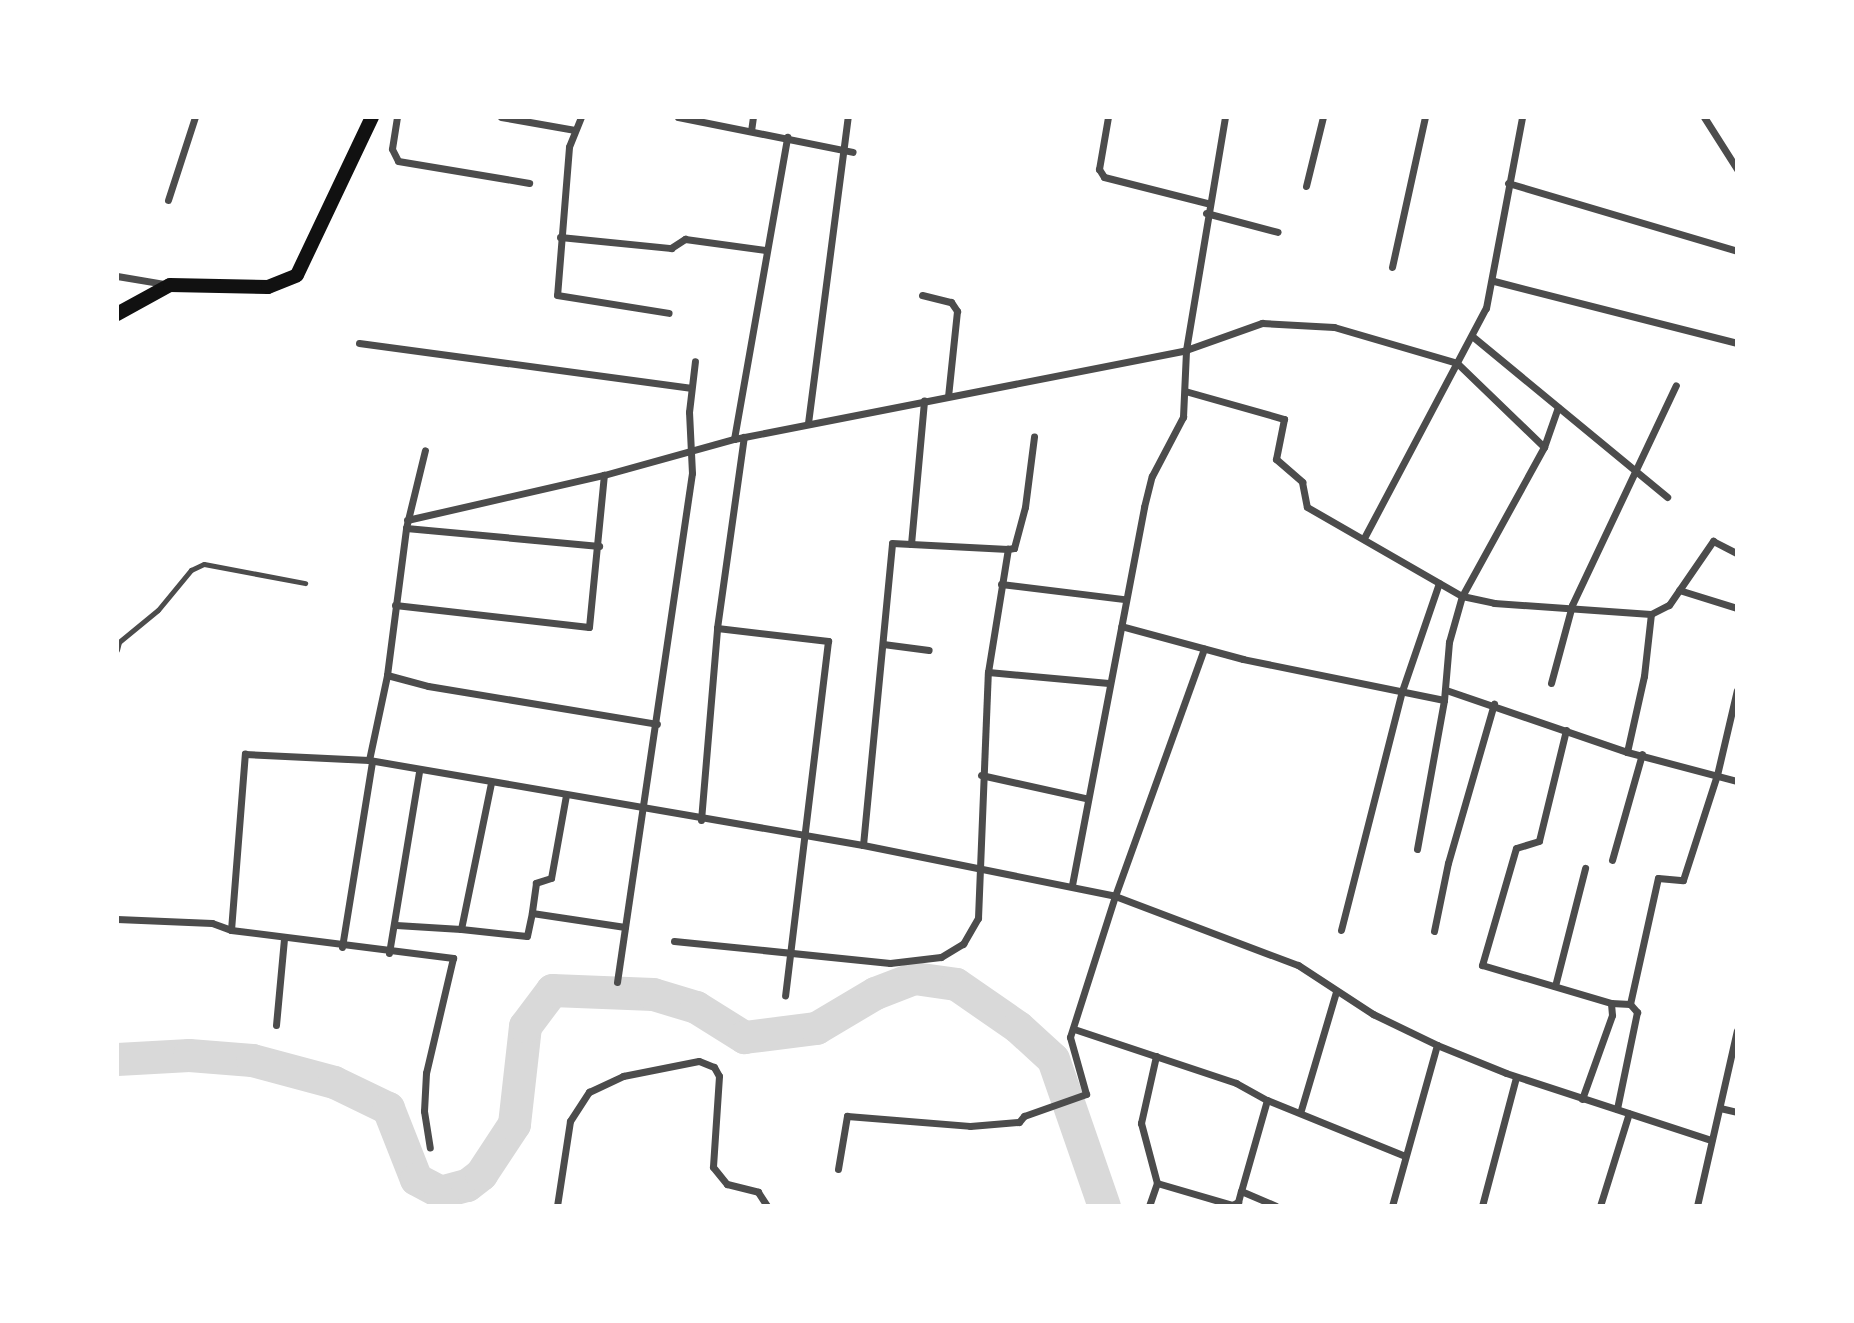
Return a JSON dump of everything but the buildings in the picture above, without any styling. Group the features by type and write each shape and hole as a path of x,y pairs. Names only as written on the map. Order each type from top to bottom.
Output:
{"main road":[{"path":"117,314 170,285 268,287 297,275 372,117"}],"street":[{"path":"168,200 195,117"},
{"path":"397,117 391,149 398,162 529,183"},
{"path":"501,117 575,130"},
{"path":"581,117 575,130 560,237 557,295 669,313"},
{"path":"678,117 853,152"},
{"path":"751,131 753,117"},
{"path":"808,423 848,117"},
{"path":"1108,117 1099,169 1104,177 1207,204"},
{"path":"1072,885 1085,799 1121,626 1124,599 1152,476 1183,417 1186,350 1207,204 1225,117"},
{"path":"1306,186 1323,117"},
{"path":"1392,267 1425,117"},
{"path":"1364,538 1472,336 1494,281 1508,183 1522,117"},
{"path":"1704,117 1737,169"},
{"path":"734,439 765,250 787,137"},
{"path":"1508,183 1737,251"},
{"path":"1206,213 1278,232"},
{"path":"560,237 671,248 685,239 765,250"},
{"path":"117,276 170,285"},
{"path":"1494,281 1737,343"},
{"path":"922,295 951,302 957,311 948,396"},
{"path":"407,524 604,475 734,439 1186,350 1262,323 1295,322 1334,327 1457,363 1544,447"},
{"path":"1472,336 1639,471 1667,497"},
{"path":"359,343 690,388"},
{"path":"617,982 657,724 692,450 690,388 695,361"},
{"path":"1551,683 1572,605 1639,471 1676,385"},
{"path":"1185,391 1284,419 1276,459 1302,482 1307,507 1462,596 1494,603 1572,605 1651,614 1669,605 1713,541 1737,553"},
{"path":"911,544 924,401"},
{"path":"1417,849 1446,690 1448,642 1462,596 1544,447 1558,407"},
{"path":"863,845 892,543 1014,548 1025,507 1034,437"},
{"path":"701,820 717,628 744,438"},
{"path":"342,947 370,760 387,675 407,524 425,450"},
{"path":"395,605 587,628 594,606 604,475"},
{"path":"407,524 599,546"},
{"path":"674,941 746,951 890,963 954,952 978,918 976,866 988,671 1009,549"},
{"path":"1341,930 1402,691 1438,583"},
{"path":"1001,584 1124,599"},
{"path":"1679,590 1737,608"},
{"path":"1627,752 1644,676 1651,614"},
{"path":"1121,626 1204,649 1444,700"},
{"path":"717,628 828,641 785,995"},
{"path":"883,644 929,650"},
{"path":"838,1169 847,1116 970,1126 1019,1122 1024,1116 1086,1094 1070,1037 1115,896 1204,649"},
{"path":"988,671 1108,683"},
{"path":"387,675 428,686 657,724"},
{"path":"1446,690 1494,704 1627,752 1737,781"},
{"path":"1630,1003 1658,878 1683,880 1717,775 1737,690"},
{"path":"1434,931 1448,863 1494,704"},
{"path":"1566,730 1539,841 1516,848 1482,965 1611,1003 1630,1003"},
{"path":"231,930 245,754 370,760 804,839 863,845 1072,885 1115,896 1298,965 1336,992 1437,1045 1516,1077 1711,1140"},
{"path":"1612,860 1642,754"},
{"path":"389,953 397,925 419,771"},
{"path":"981,775 1085,799"},
{"path":"461,929 491,783"},
{"path":"397,925 527,936 536,883 551,878 566,795"},
{"path":"1555,986 1585,868"},
{"path":"532,913 625,927"},
{"path":"117,919 212,923 231,930 342,947 453,958 426,1073 424,1111 430,1148"},
{"path":"276,1025 284,938"},
{"path":"1301,1110 1336,992"},
{"path":"1582,1099 1612,1015 1611,1003"},
{"path":"1616,1109 1637,1012 1630,1003"},
{"path":"1074,1029 1236,1083 1267,1100 1301,1110 1405,1156"},
{"path":"1697,1206 1737,1030"},
{"path":"1392,1206 1437,1045"},
{"path":"1149,1206 1157,1183 1141,1123 1156,1056"},
{"path":"557,1206 570,1121 589,1093 623,1076 699,1060 714,1067 719,1076 713,1167 727,1184 758,1192 767,1206"},
{"path":"1482,1206 1516,1077"},
{"path":"1157,1183 1232,1205 1238,1202 1267,1100"},
{"path":"1720,1108 1737,1112"},
{"path":"1600,1206 1629,1113"},
{"path":"1241,1191 1276,1206"}],"lane":[{"path":"117,650 119,642 158,610 197,566 214,563 305,583"}],"waterway":[{"path":"117,1059 189,1055 252,1060 334,1082 388,1108 416,1179 440,1192 467,1185 481,1174 514,1124 525,1026 552,990 653,994 696,1007 744,1037 816,1028 875,993 914,978 956,984 1018,1027 1053,1059 1104,1206"}]}
